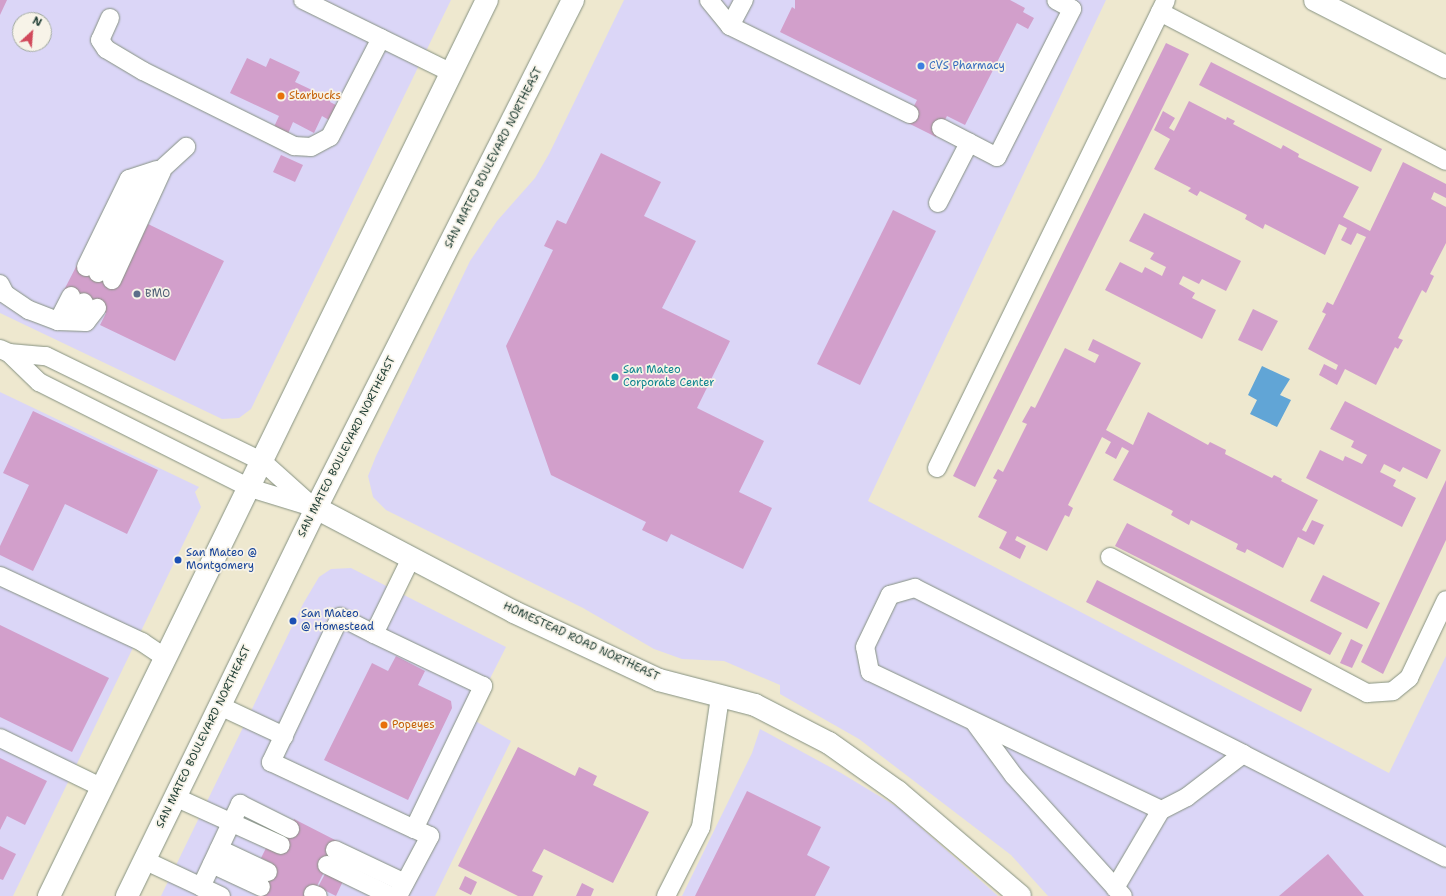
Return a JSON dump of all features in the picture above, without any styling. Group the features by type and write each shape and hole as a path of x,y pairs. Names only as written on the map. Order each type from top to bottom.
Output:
{"main road":[{"path":"49,896 263,462 487,0"},
{"name":"SAN MATEO BOULEVARD NORTHEAST","path":"127,896 316,508 573,0"},
{"path":"1316,0 1446,67"},
{"name":"HOMESTEAD ROAD NORTHEAST","path":"316,508 514,612 659,680 755,705 829,743 898,792 1020,896"}],"lane":[{"path":"303,0 452,74"},
{"path":"709,0 730,26 910,114"},
{"path":"730,26 744,0"},
{"path":"941,128 997,158 1074,4 1056,0"},
{"path":"937,468 1163,6 1446,161"},
{"path":"110,18 100,40 106,49 143,71 294,146 311,146 330,137 381,38"},
{"path":"938,203 969,143"},
{"path":"99,273 139,190 186,148"},
{"path":"0,284 5,294 29,310 58,321 78,315 84,302"},
{"path":"5,351 46,356 263,462 316,508"},
{"path":"5,351 39,382 250,488 316,508"},
{"path":"1110,557 1367,693 1393,691 1409,678 1446,600"},
{"path":"374,634 410,558"},
{"path":"0,576 142,642 166,658"},
{"path":"1161,810 870,672 865,647 890,595 916,588 1446,858"},
{"path":"391,896 331,857 401,890 430,836 414,829 272,762 340,617 483,686 414,829"},
{"path":"666,896 701,827 720,696"},
{"path":"220,706 284,736"},
{"path":"973,721 1014,776 1119,892 1161,810 1187,797 1243,754"},
{"path":"0,738 102,788"},
{"path":"175,797 281,845"},
{"path":"201,887 240,804 290,829"},
{"path":"216,857 265,880"},
{"path":"144,860 221,896"}],"shaded area":[{"path":"0,0 451,0 251,409 239,418 222,419 0,313"},
{"path":"624,0 1106,0 868,501 1389,773 1446,656 1446,896 1048,896 1011,855 859,739 780,694 780,685 724,661 682,659 654,649 583,608 386,510 373,497 368,476 376,456 470,261 497,221 535,178 549,154"},
{"path":"0,392 199,487 195,492 201,507 13,896 0,896"},
{"path":"351,568 506,647 470,718 511,741 435,896 161,896 303,604 319,577 331,569"},
{"path":"760,729 841,773 899,808 998,896 682,896 752,753"}],"water":[{"path":"1262,366 1290,379 1280,395 1291,400 1277,427 1250,414 1257,400 1248,395"}],"building":[{"path":"0,0 7,0 0,15"},
{"name":"CVS Pharmacy","path":"795,0 1010,0 1025,8 1023,12 1034,18 1028,29 1017,23 965,125 947,116 936,137 906,122 917,100 780,32 792,7 795,9"},
{"path":"1166,43 1189,54 975,487 953,476"},
{"name":"Starbucks","path":"247,58 266,67 270,58 300,72 295,82 331,99 330,102 336,105 329,120 322,116 314,133 293,122 287,136 273,129 279,116 230,93"},
{"path":"1211,62 1382,149 1371,172 1199,85"},
{"path":"1189,101 1226,120 1227,117 1235,121 1233,124 1281,149 1283,145 1299,154 1298,157 1359,187 1343,217 1370,231 1403,162 1446,184 1446,198 1434,192 1431,199 1446,207 1446,243 1430,274 1434,276 1426,293 1422,290 1398,338 1403,340 1398,349 1395,347 1376,385 1345,369 1337,385 1319,375 1324,364 1336,370 1338,365 1308,349 1326,314 1322,312 1327,302 1333,305 1366,237 1357,233 1351,245 1341,240 1347,228 1339,224 1325,255 1265,224 1263,229 1245,219 1247,215 1200,191 1197,196 1188,191 1191,188 1154,169 1170,139 1154,130 1163,111 1175,118 1169,128 1174,131"},
{"name":"San Mateo Corporate Center","path":"601,153 661,182 644,216 696,241 662,308 730,341 697,408 764,441 739,492 772,508 743,569 671,534 667,542 642,530 646,522 551,475 506,346 553,250 544,246 557,220 566,224"},
{"path":"281,155 303,165 295,182 273,172"},
{"path":"893,210 936,231 860,385 817,364"},
{"path":"1144,213 1241,261 1226,291 1202,279 1199,284 1183,276 1179,284 1195,293 1192,298 1216,310 1202,339 1105,290 1120,262 1142,273 1145,267 1162,276 1166,267 1150,259 1154,253 1129,241"},
{"name":"BMO","path":"148,224 224,261 175,361 100,325 106,313 63,292 78,263 120,284"},
{"path":"1253,309 1278,321 1262,351 1238,340"},
{"path":"1093,339 1141,363 1106,430 1133,445 1148,412 1208,445 1210,442 1226,450 1225,454 1272,478 1274,475 1282,479 1281,481 1318,500 1302,530 1306,532 1312,520 1324,525 1314,545 1298,537 1283,568 1247,549 1245,553 1236,549 1238,544 1191,520 1189,525 1171,515 1173,511 1113,480 1129,451 1122,447 1116,459 1105,453 1111,442 1102,437 1068,505 1073,508 1069,517 1065,515 1047,551 1017,536 1015,540 1026,546 1020,559 999,548 1007,532 978,517 997,480 993,478 998,469 1003,472 1027,424 1022,422 1031,406 1035,408 1065,348 1095,363 1099,355 1088,350"},
{"path":"1345,401 1441,450 1427,479 1403,467 1400,472 1384,464 1380,472 1396,480 1393,486 1416,498 1402,527 1306,478 1320,450 1343,461 1345,456 1362,464 1367,455 1351,447 1354,441 1330,429"},
{"path":"33,411 158,470 127,534 65,504 33,571 0,555 0,546 29,485 3,473"},
{"path":"1446,480 1446,540 1383,674 1361,662"},
{"path":"1127,523 1342,633 1330,655 1115,546"},
{"path":"1323,575 1380,603 1367,629 1310,601"},
{"path":"1097,580 1312,689 1301,712 1086,602"},
{"path":"0,625 109,678 72,752 0,717"},
{"path":"1351,639 1363,645 1352,668 1340,663"},
{"path":"396,656 425,671 418,685 451,701 452,708 408,800 324,760 372,663 388,671"},
{"path":"518,747 575,776 579,767 597,776 593,785 649,812 613,883 544,849 532,871 543,876 533,896 518,896 458,866"},
{"path":"0,758 47,781 25,825 7,816 0,830"},
{"path":"747,791 821,827 807,855 830,867 815,896 695,896"},
{"path":"294,819 339,842 312,896 257,895 273,864 261,858 268,844 279,849"},
{"path":"0,846 16,854 3,880 0,879"},
{"path":"1328,854 1364,896 1279,896"},
{"path":"326,872 343,881 336,896 318,887"},
{"path":"465,876 477,882 471,895 459,889"},
{"path":"582,883 594,889 591,896 576,896"}],"place":[{"name":"CVS Pharmacy","path":"921,66"},
{"name":"Starbucks","path":"281,96"},
{"name":"BMO","path":"137,294"},
{"name":"San Mateo Corporate Center","path":"615,377"},
{"name":"San Mateo @ Montgomery","path":"178,560"},
{"name":"San Mateo @ Homestead","path":"293,621"},
{"name":"Popeyes","path":"384,725"}]}
